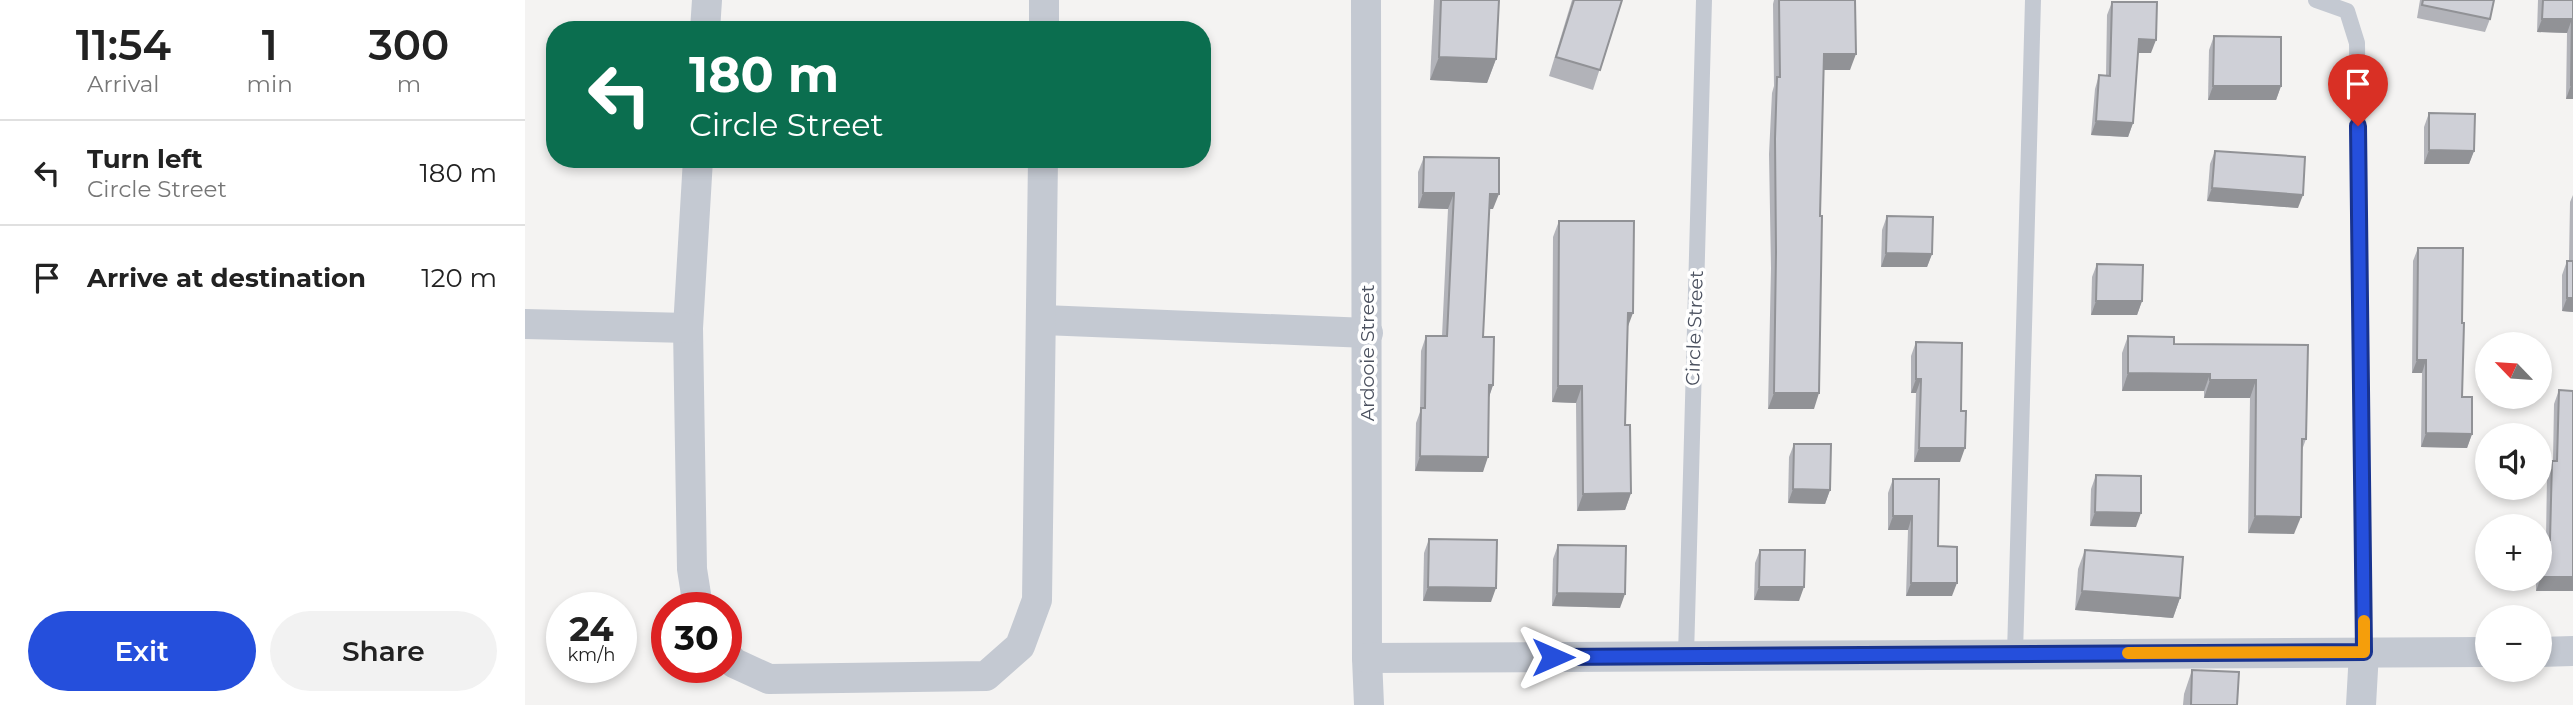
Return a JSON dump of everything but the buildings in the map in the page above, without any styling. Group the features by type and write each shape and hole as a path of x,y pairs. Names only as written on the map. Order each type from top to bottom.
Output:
{"street":[{"path":"706,21 707,0"},
{"path":"1044,0 1044,21"},
{"name":"Ardooie Street","path":"1366,0 1369,705"},
{"path":"696,592 692,569 688,328 697,168"},
{"path":"742,667 769,679 986,676 1020,646 1037,600 1043,168"},
{"path":"1042,320 1368,333"},
{"path":"525,324 688,328"},
{"path":"2552,652 2573,651"},
{"path":"2361,705 2364,652"},
{"path":"1367,658 2475,652"}],"lane":[{"name":"Circle Street","path":"1686,656 1704,0"},
{"path":"2015,654 2033,0"},
{"path":"2316,0 2347,11 2357,43 2364,652"}],"slow traffic":[{"path":"2128,653 2364,652 2364,621"}],"route":[{"path":"1553,657 2364,652 2358,126"}]}
